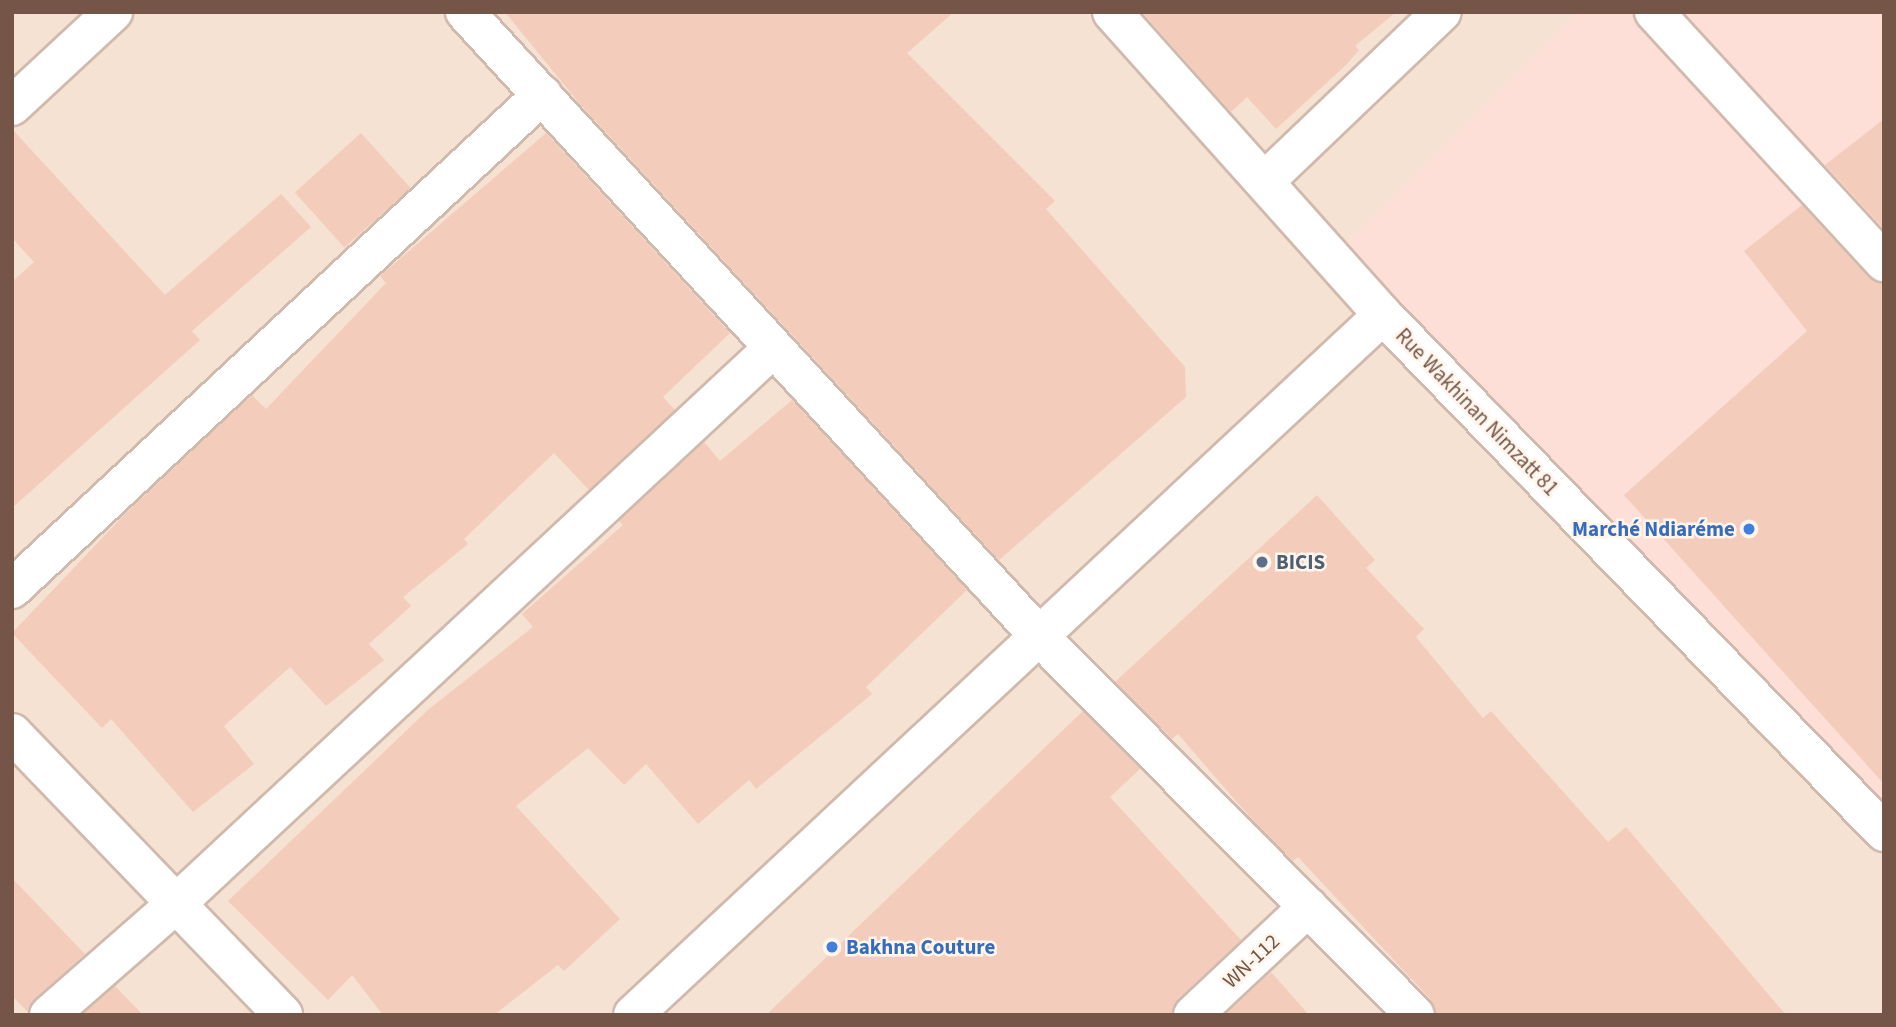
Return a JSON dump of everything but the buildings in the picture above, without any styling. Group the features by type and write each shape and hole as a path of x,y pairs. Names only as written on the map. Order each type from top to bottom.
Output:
{"street":[{"path":"12,106 113,12"},
{"path":"465,12 772,349 1040,637 1415,1015"},
{"name":"Rue Wakhinan Nimzatt 81","path":"1112,12 1266,180 1383,316 1884,832"},
{"path":"1266,180 1443,12"},
{"path":"1654,12 1884,262"},
{"path":"12,589 542,95"},
{"path":"634,1015 1383,316"},
{"path":"49,1015 179,901 772,349"},
{"path":"12,733 179,901 282,1015"},
{"name":"WN-112","path":"1193,1015 1308,907"}],"shaded area":[{"path":"12,12 1884,12 1884,1015 12,1015"},
{"name":"Marché Ndiaréme","path":"1577,12 1884,12 1884,815 1345,244"}],"place":[{"name":"Marché Ndiaréme","path":"1749,529"},
{"name":"BICIS","path":"1262,562"},
{"name":"Bakhna Couture","path":"832,947"}]}
